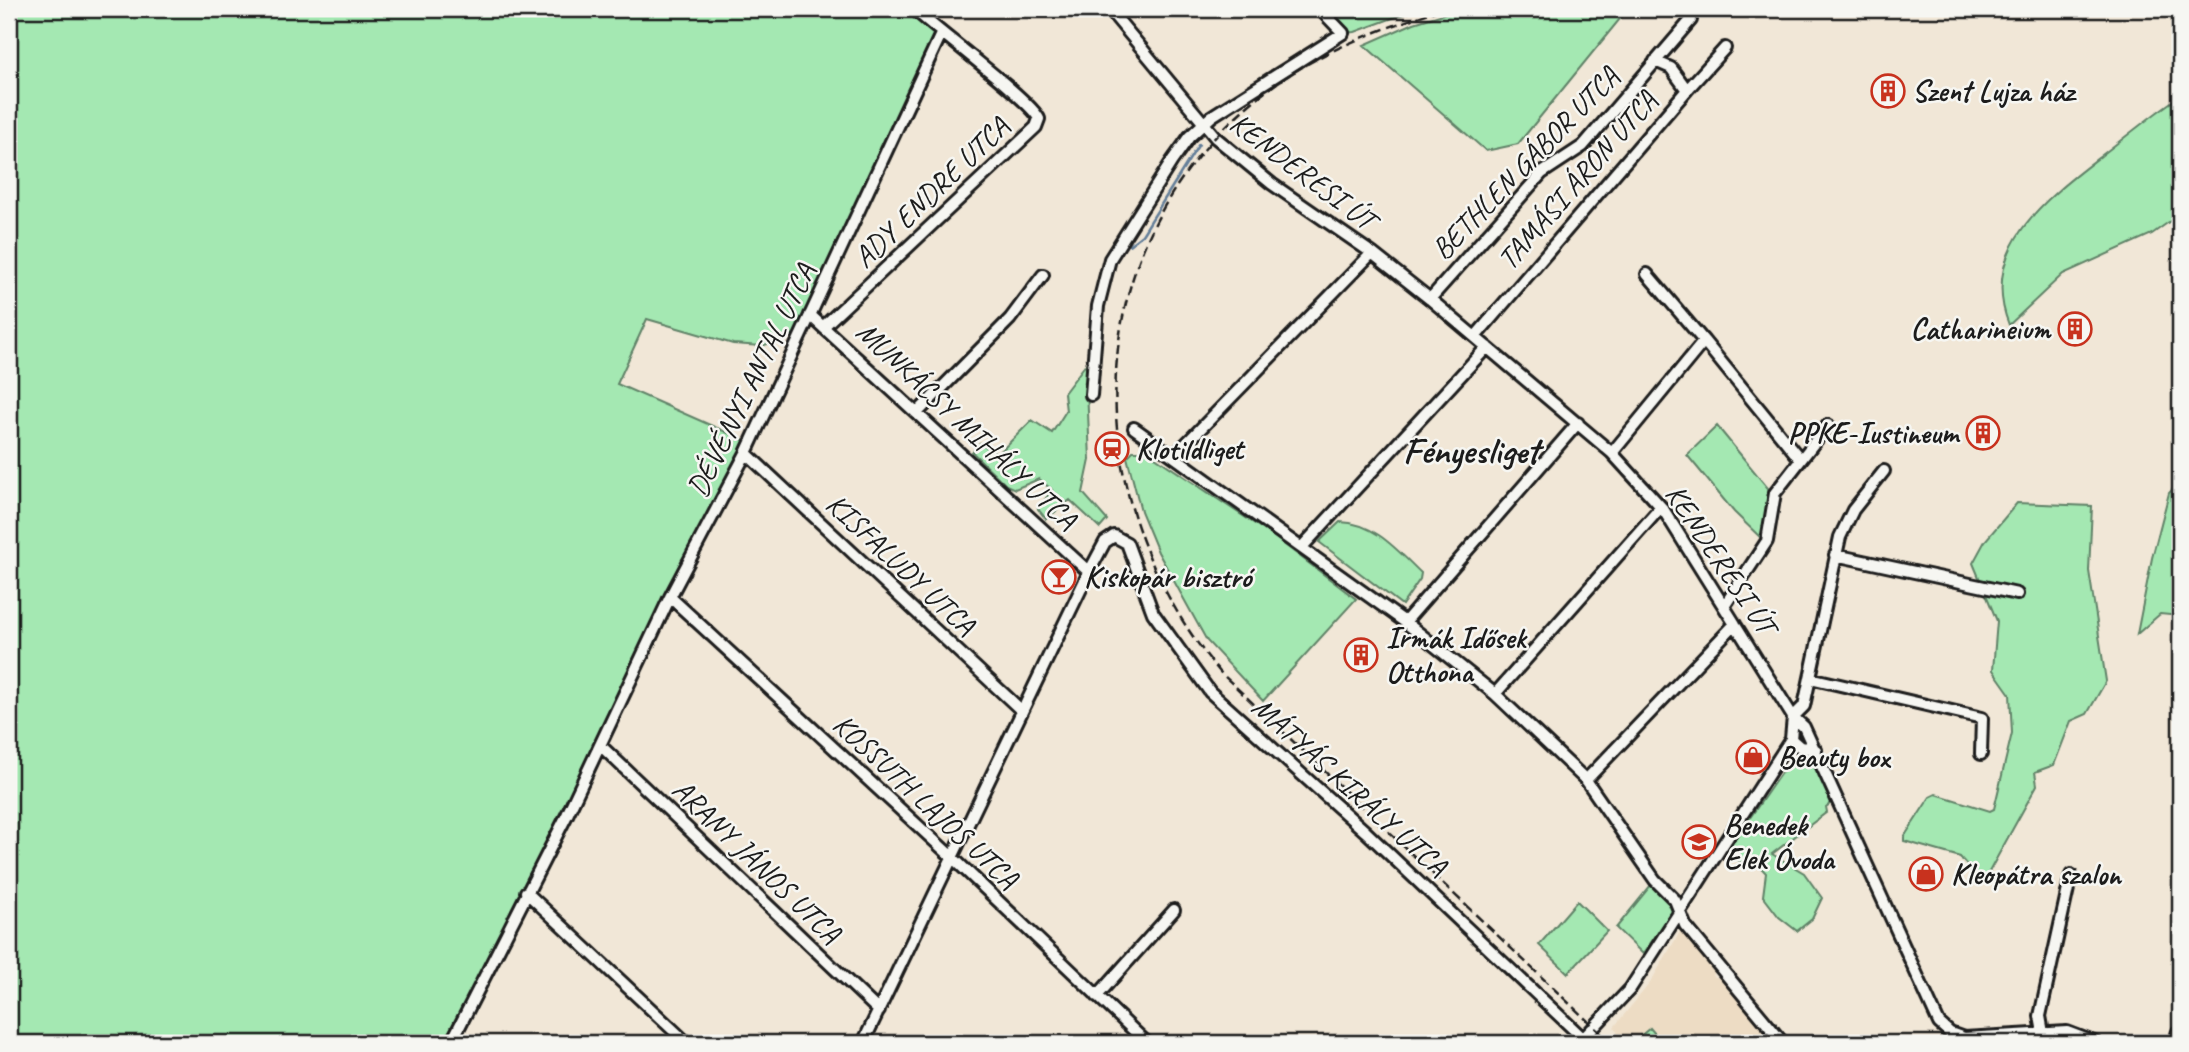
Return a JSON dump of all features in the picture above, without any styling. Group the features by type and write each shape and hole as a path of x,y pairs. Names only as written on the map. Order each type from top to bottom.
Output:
{"main road":[{"path":"2178,1043 2180,1033"}],"street":[{"name":"ADY ENDRE UTCA","path":"824,326 926,233 1036,127 1039,119 1037,113 1010,89 914,9"},
{"name":"KENDERESI ÚT","path":"1110,9 1201,124 1272,184 1372,253 1430,299 1612,453 1661,508 1725,605 1793,717 1804,727 1939,1023 1950,1033 1964,1038 2076,1033 2096,1043"},
{"path":"1091,395 1098,306 1110,259 1172,161 1201,124 1343,33 1320,9"},
{"name":"BETHLEN GÁBOR UTCA","path":"1430,299 1542,173 1583,146 1691,20"},
{"name":"DÉVÉNYI ANTAL UTCA","path":"526,892 601,746 670,597 746,453 941,34"},
{"path":"1687,90 1725,48"},
{"name":"TAMÁSI ÁRON UTCA","path":"1475,337 1687,90 1671,68 1655,61"},
{"path":"1175,455 1372,253"},
{"path":"1647,274 1800,459"},
{"path":"918,412 1010,320 1044,275"},
{"name":"MUNKÁCSY MIHÁLY UTCA","path":"810,315 1089,572"},
{"path":"1612,453 1704,341"},
{"path":"1302,547 1487,347"},
{"path":"1405,622 1578,423"},
{"path":"1725,605 1768,541 1775,494 1828,425"},
{"path":"1134,428 1405,622 1495,694 1586,780 1655,880 1675,900 1685,925 1783,1043"},
{"name":"KISFALUDY UTCA","path":"746,453 1021,710"},
{"path":"1584,1042 1630,989 1791,739 1793,717 1804,706 1835,555 1853,510 1884,471"},
{"path":"1495,694 1661,508"},
{"name":"MÁTYÁS KIRÁLY UTCA","path":"1089,572 1105,542 1118,537 1129,547 1153,613 1210,692 1410,873 1584,1042"},
{"path":"1835,555 2017,594"},
{"path":"863,1043 1089,572"},
{"name":"KOSSUTH LAJOS UTCA","path":"670,597 953,858 1097,996 1139,1041"},
{"path":"1586,780 1735,624"},
{"path":"1810,678 1982,718 1981,754"},
{"path":"1791,739 1800,747 1815,750"},
{"name":"ARANY JÁNOS UTCA","path":"601,746 878,1011"},
{"path":"2043,1033 2040,1016 2071,875"},
{"path":"451,1043 526,892 687,1043"},
{"path":"1097,996 1174,910"}],"shaded area":[{"path":"1681,930 1715,971 1713,976 1722,979 1779,1043 1624,1043 1614,1027 1650,983"}],"green space":[{"path":"9,9 914,9 941,34 803,331 762,346 733,344 647,319 617,384 751,443 451,1043 9,1043"},
{"path":"1320,9 1417,9 1355,32 1343,33"},
{"path":"1459,9 1628,9 1518,144 1486,151 1364,45 1414,23"},
{"path":"2180,96 2180,214 2152,234 2063,274 2009,325 2002,297 2003,272 2011,248 2024,227 2061,188"},
{"path":"1086,364 1090,460 1083,493 1107,520 1100,528 1070,500 1046,519 1038,509 1052,490 1039,479 1015,489 1006,485 972,452 980,443 998,454 1032,420 1052,433 1066,411 1064,393"},
{"path":"1717,426 1772,493 1763,540 1734,512 1687,455"},
{"path":"1133,451 1146,451 1273,536 1356,599 1263,701 1207,641 1158,552 1141,511 1127,457"},
{"path":"2180,482 2180,616 2160,614 2137,634 2152,558 2169,493"},
{"path":"2017,503 2092,506 2089,571 2106,681 2087,714 2071,721 2054,765 2035,772 2037,785 1984,881 1980,881 1960,857 1904,841 1904,837 1930,797 1936,794 1990,811 1994,809 2012,733 2010,694 1993,670 1997,621 1973,563 1985,541"},
{"path":"1340,522 1364,527 1385,539 1421,573 1420,579 1402,605 1319,542"},
{"path":"1807,761 1817,764 1834,801 1826,807 1827,812 1772,854 1804,873 1822,898 1812,919 1797,931 1779,917 1763,896 1766,873 1753,859 1744,865 1727,851 1790,762"},
{"path":"1655,880 1669,897 1674,909 1643,954 1616,928"},
{"path":"1577,901 1607,931 1568,973 1539,945"},
{"path":"1650,1028 1663,1043 1632,1043"}],"waterway":[{"path":"1129,245 1142,235 1199,144"}],"railway":[{"path":"1441,9 1375,32 1312,61 1273,86 1208,145 1161,213 1130,287 1116,366 1119,446 1137,525 1171,601 1220,672 1611,1043"}],"place":[{"name":"Szent Lujza ház","path":"1888,91"},
{"name":"Catharineium","path":"2075,329"},
{"name":"PPKE-Iustineum","path":"1983,433"},
{"name":"Klotildliget","path":"1112,449"},
{"name":"Kiskopár bisztró","path":"1059,577"},
{"name":"Irmák Idősek Otthona","path":"1361,655"},
{"name":"Beauty box","path":"1753,757"},
{"name":"Benedek Elek Óvoda","path":"1699,842"},
{"name":"Kleopátra szalon","path":"1926,874"}],"district":[{"name":"Fényesliget","path":"1471,450"}]}
